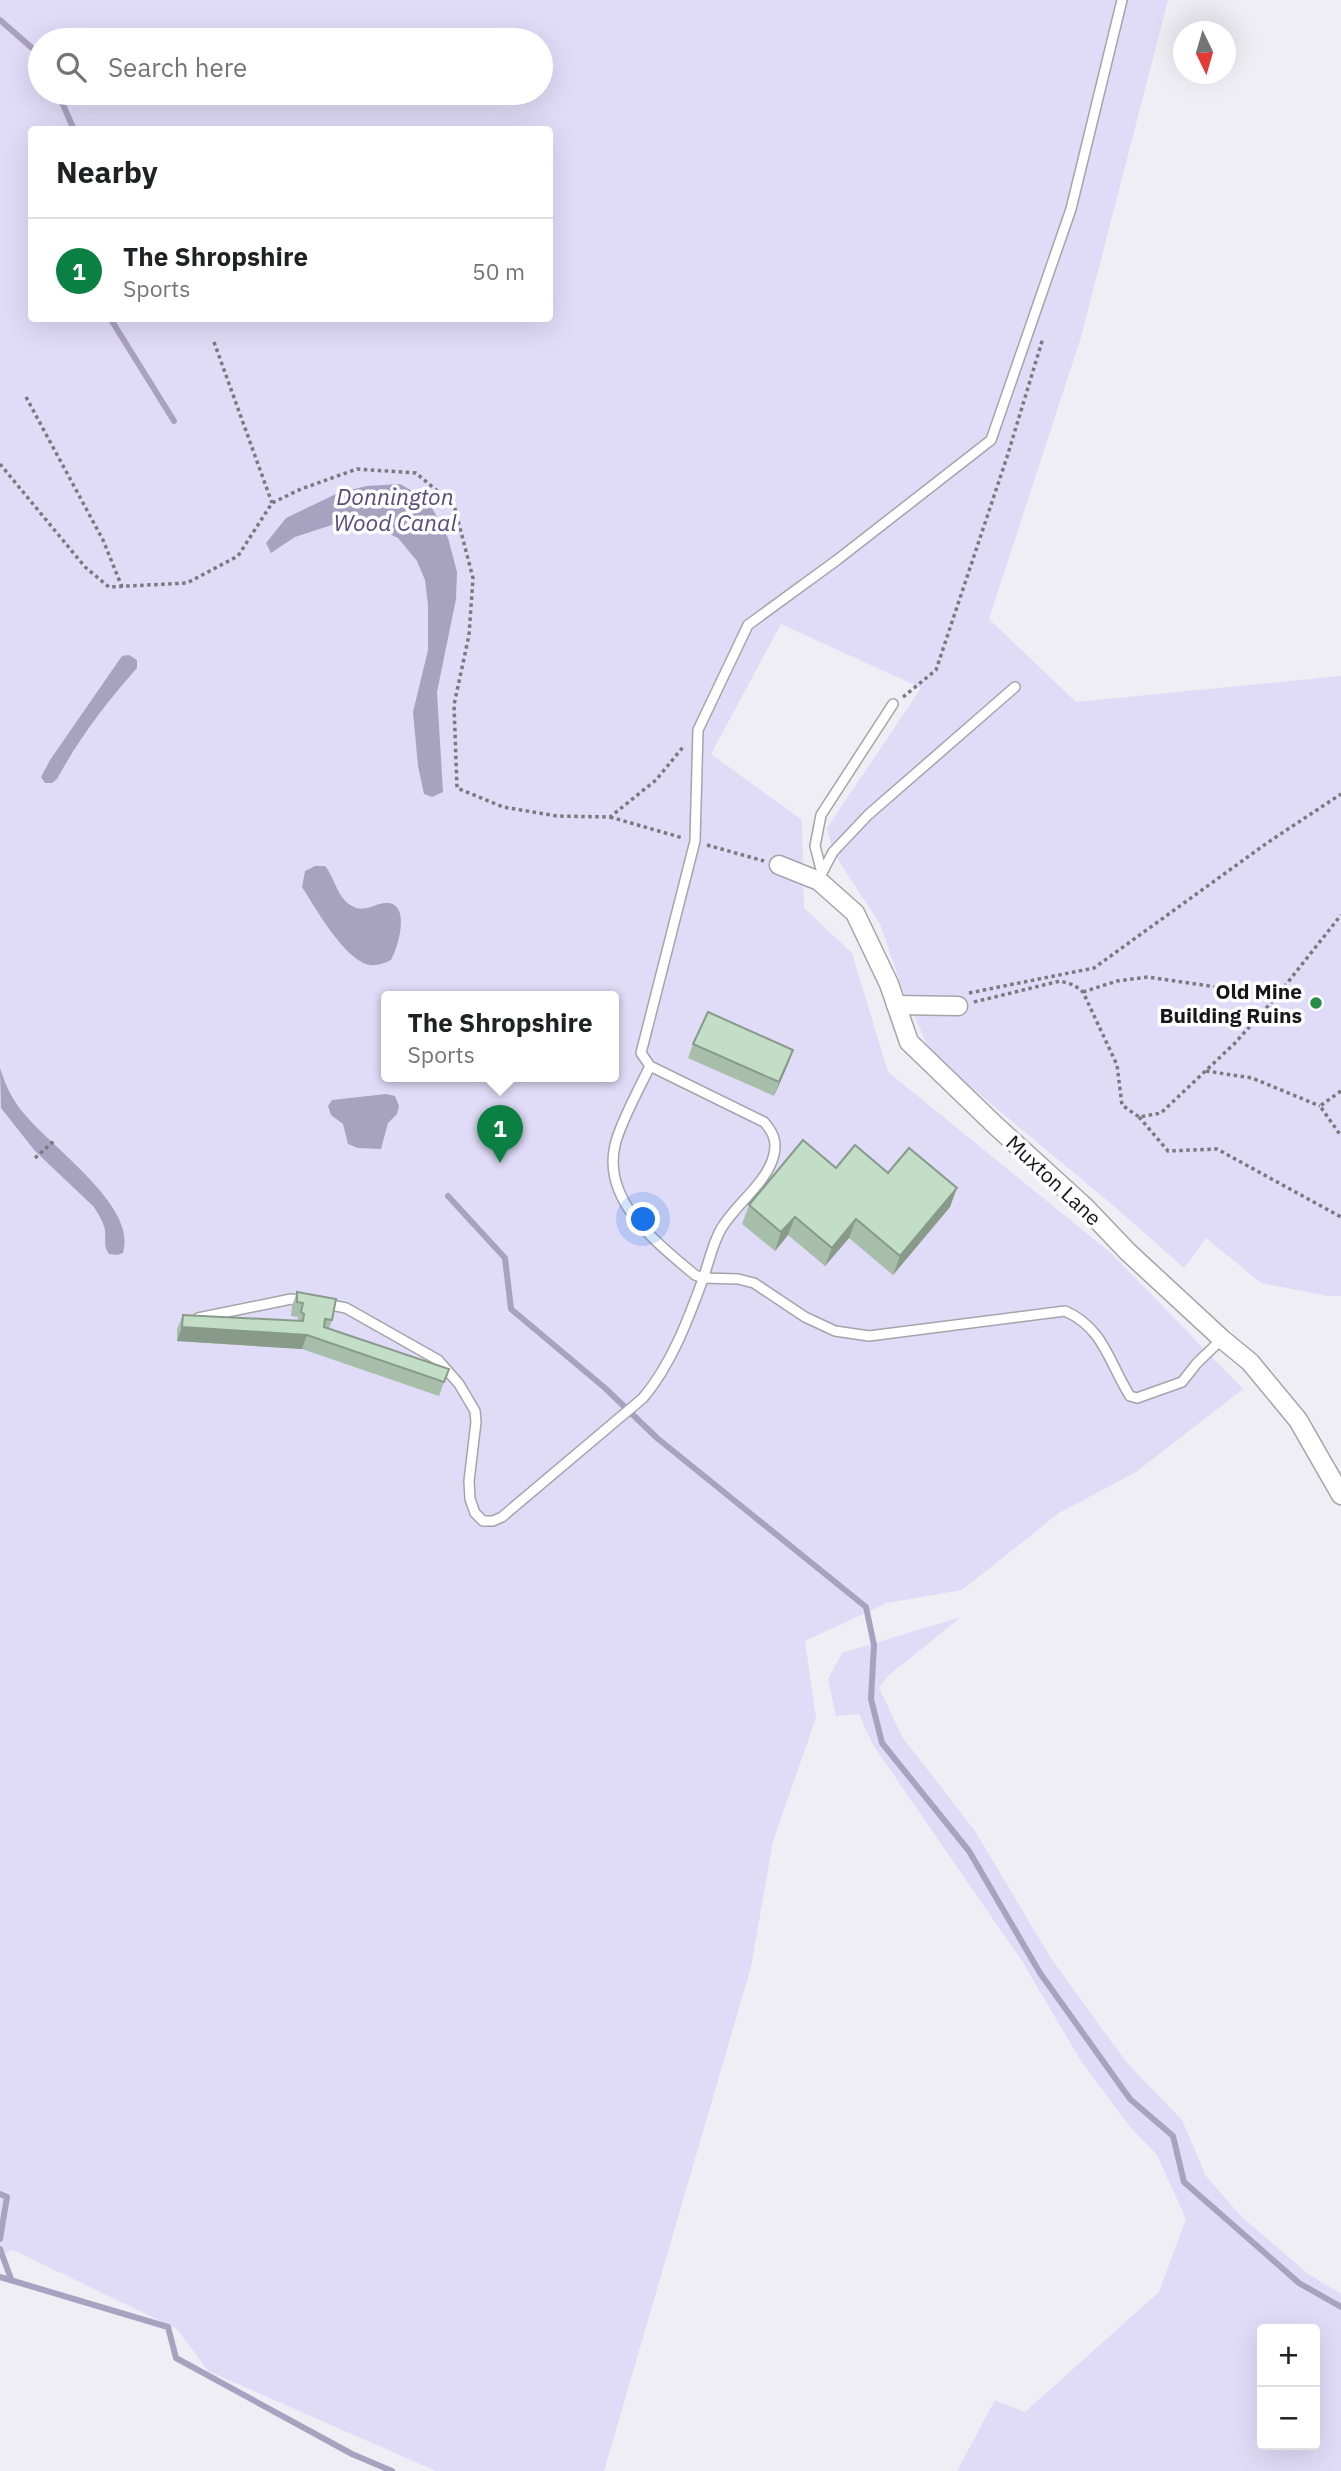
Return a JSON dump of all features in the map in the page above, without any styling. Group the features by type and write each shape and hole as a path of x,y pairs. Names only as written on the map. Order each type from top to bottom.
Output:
{"street":[{"name":"Muxton Lane","path":"779,865 821,876 855,913 889,984 909,1042 1222,1339 1250,1362 1290,1411 1341,1495"},
{"path":"896,1005 958,1000"}],"lane":[{"path":"192,1319 291,1299 346,1308 438,1360 459,1384 475,1411 470,1499 475,1513 483,1521 502,1517 643,1398 657,1382 681,1335 721,1229 761,1179 772,1161 776,1143 773,1132 764,1122 650,1066 641,1053 695,841 698,730 748,625 837,560 991,440 1071,209 1122,0"},
{"path":"821,876 834,852 868,815 1015,687"},
{"path":"821,876 816,846 821,815 893,704"},
{"path":"650,1066 615,1143 615,1177 623,1201 647,1233 695,1275 754,1283 805,1317 835,1331 869,1336 1065,1311 1080,1318 1096,1334 1130,1396 1137,1398 1182,1382 1222,1339"}],"path":[{"path":"893,704 936,670 1007,457 1045,330"},
{"path":"214,342 272,503"},
{"path":"26,397 103,540 122,587"},
{"path":"0,464 85,567 109,587 187,583 238,556 272,503 301,489 358,469 416,473 454,505 473,578 469,635 454,705 457,789 503,807 557,816 610,817 656,780 698,730"},
{"path":"958,1000 1094,968 1267,843 1341,794"},
{"path":"1139,1117 1161,1113 1206,1071 1277,996 1341,915"},
{"path":"1083,992 1117,981 1148,977 1277,996"},
{"path":"958,1000 1060,981 1074,985 1083,992 1117,1065 1122,1105 1139,1117 1168,1151 1217,1149 1341,1217"},
{"path":"1206,1071 1252,1078 1320,1106 1341,1136"},
{"path":"1320,1106 1341,1091"},
{"path":"35,1158 55,1140"}],"shaded area":[{"path":"0,0 1168,0 1081,337 989,619 1076,702 1341,676 1341,1296 1261,1283 1206,1238 1184,1268 931,1054 901,985 880,924 833,852 827,828 921,688 781,624 711,754 802,820 804,908 852,953 888,1072 1111,1253 1243,1389 1136,1472 1059,1513 962,1590 887,1603 805,1641 816,1718 773,1841 751,1967 604,2471 436,2471 208,2371 177,2329 13,2250 0,2255"},
{"path":"961,1617 888,1676 879,1688 903,1738 975,1831 1052,1960 1127,2063 1182,2120 1206,2176 1242,2217 1307,2273 1341,2294 1341,2471 957,2471 995,2400 1025,2412 1159,2292 1186,2219 1157,2155 1131,2128 1081,2061 1022,1961 873,1745 859,1714 836,1716 828,1679 842,1653"}],"water":[{"name":"Donnington Wood Canal","path":"400,484 428,500 448,538 457,572 456,599 437,692 443,792 432,797 424,794 418,766 413,712 428,650 425,580 417,561 398,538 375,527 344,521 295,537 271,553 266,543 286,518 338,493 367,486"},
{"path":"129,655 137,660 137,668 94,721 57,779 52,783 45,783 41,777 50,760 122,656"},
{"path":"315,866 325,866 343,898 352,906 361,909 388,903 395,906 399,911 401,928 391,960 370,965 360,961 341,944 302,887 305,871"},
{"path":"0,1068 11,1095 28,1118 103,1194 116,1214 124,1234 123,1253 109,1254 105,1245 105,1230 94,1207 35,1151 1,1108"},
{"path":"386,1094 395,1096 399,1106 397,1114 388,1123 381,1149 358,1148 348,1144 343,1124 331,1115 328,1106 332,1100"}],"building":[{"path":"708,1012 793,1050 779,1082 693,1044"},
{"path":"803,1140 836,1168 855,1145 888,1173 909,1148 957,1188 900,1256 856,1219 832,1248 795,1217 781,1232 749,1205"},
{"path":"297,1292 336,1299 332,1320 325,1319 324,1327 449,1369 444,1382 307,1335 182,1327 183,1315 303,1321 303,1303 297,1302"}],"waterway":[{"path":"0,20 28,44"},
{"path":"63,105 72,126"},
{"path":"112,322 174,421"},
{"path":"448,1196 505,1258 511,1309 605,1388 657,1438 866,1607 874,1645 871,1699 882,1743 969,1851 1040,1973 1130,2099 1173,2136 1184,2182 1299,2283 1341,2307"},
{"path":"0,2194 7,2197 0,2239"},
{"path":"0,2249 11,2279"},
{"path":"0,2277 168,2327 176,2358 352,2454 392,2471"}],"place":[{"name":"Old Mine Building Ruins","path":"1316,1003"},
{"name":"The Shropshire","path":"500,1163"}]}
